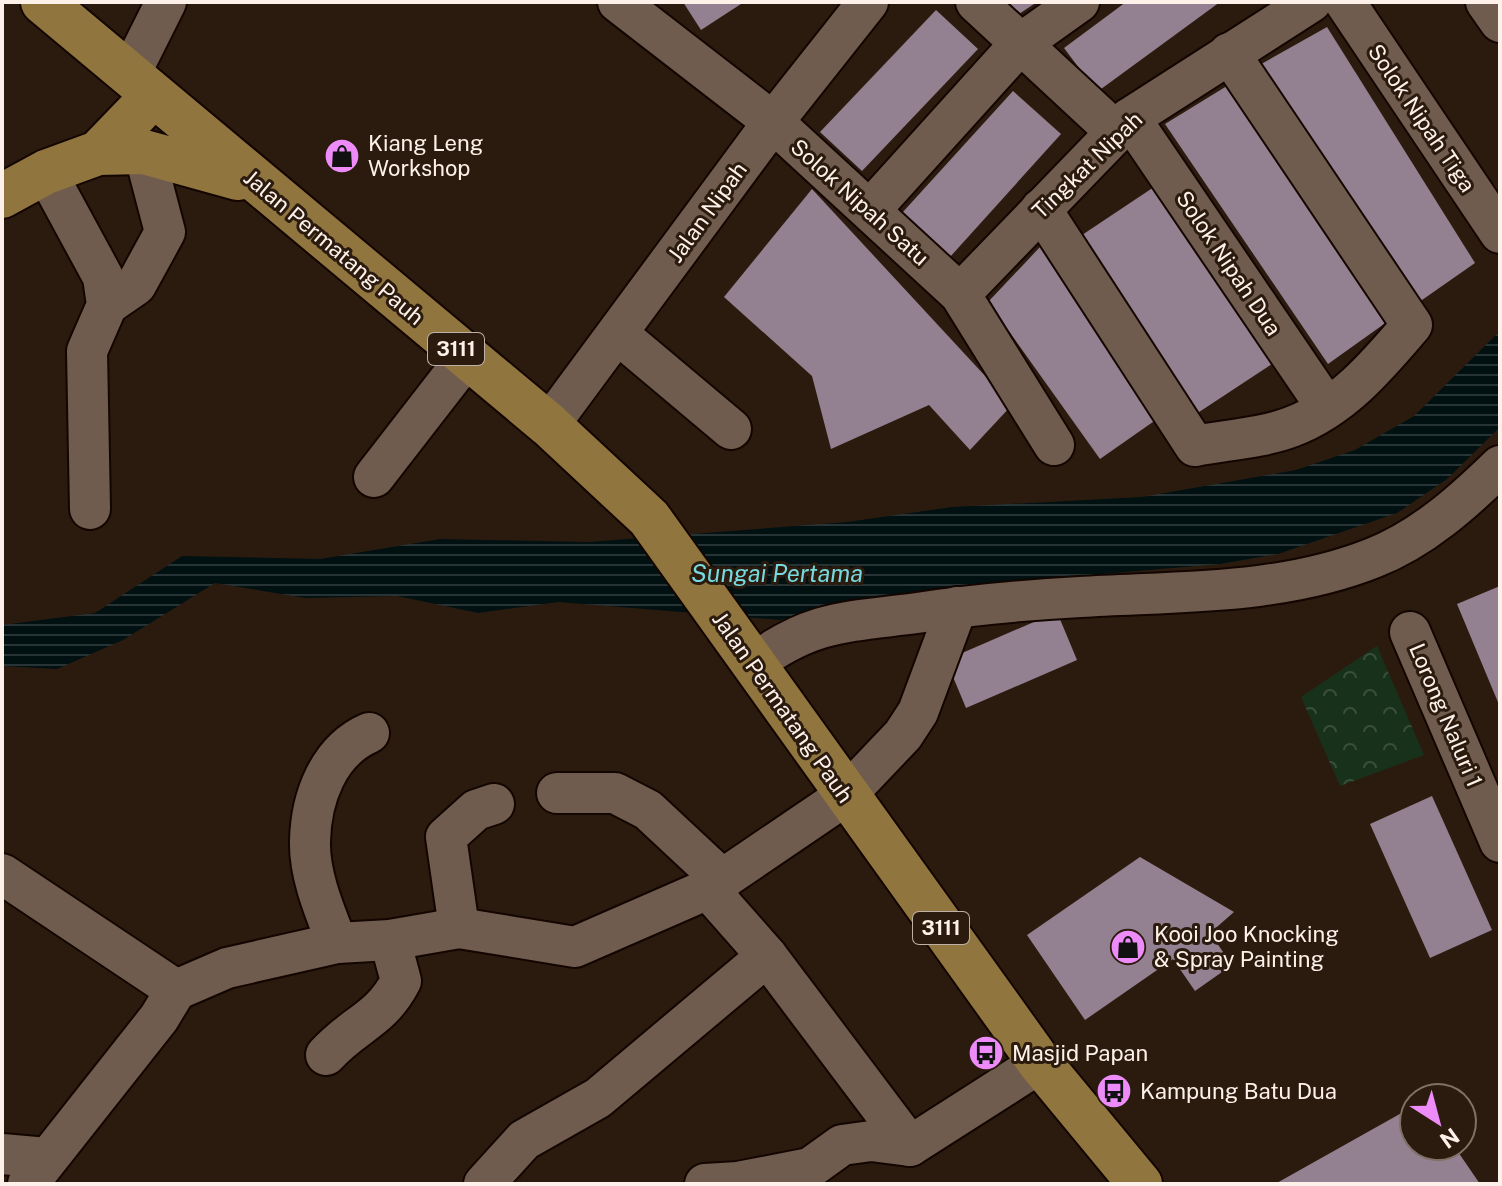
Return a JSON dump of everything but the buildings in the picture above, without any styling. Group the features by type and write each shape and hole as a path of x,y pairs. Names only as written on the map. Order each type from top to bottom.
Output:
{"main road":[{"name":"Jalan Permatang Pauh","path":"43,2 549,425 649,518 845,796 1040,1063 1140,1184"},
{"path":"98,153 141,86"},
{"path":"46,172 141,86"},
{"path":"2,196 46,172 98,153 144,152 260,185"}],"street":[{"path":"141,86 166,2"},
{"name":"Solok Nipah Satu","path":"618,2 773,122 960,294 1054,445"},
{"name":"Jalan Nipah","path":"549,425 773,122 868,2"},
{"name":"Solok Nipah Dua","path":"976,2 1020,44 1123,125 1327,408"},
{"path":"871,209 1020,44 1079,2"},
{"name":"Solok Nipah Tiga","path":"1345,2 1500,233"},
{"path":"1486,2 1500,22"},
{"name":"Tingkat Nipah","path":"960,294 1123,125 1301,4"},
{"path":"1041,209 1195,446 1291,427 1327,408 1369,375 1412,325 1229,53"},
{"path":"107,305 136,285 165,232 144,152"},
{"path":"46,172 103,277 107,305 87,351 90,509"},
{"path":"618,334 731,429"},
{"path":"374,477 467,357"},
{"path":"753,664 781,643 818,626 957,607 1081,597 1190,594 1312,578 1376,558 1454,511 1500,466"},
{"path":"2,1154 38,1171 159,1018 176,990 227,968 337,943 390,940 459,928 575,947 716,884 845,796 911,725 957,607"},
{"name":"Lorong Naluri 1","path":"1410,632 1500,842"},
{"path":"337,943 320,902 310,842 328,766 350,741 369,733"},
{"path":"557,793 615,793 648,810 716,884 910,1146"},
{"path":"459,928 446,837 476,810 494,804"},
{"path":"2,874 176,990"},
{"path":"326,1055 346,1032 370,1020 389,1004 401,981 390,940"},
{"path":"484,1184 524,1140 598,1098 767,956"},
{"path":"705,1184 738,1182 810,1168 842,1145 871,1141 910,1146 1040,1063"}],"green space":[{"path":"1377,646 1424,755 1340,786 1301,697"}],"water":[{"name":"Sungai Pertama","path":"1500,331 1500,427 1447,479 1397,513 1278,554 1220,564 982,584 841,604 780,620 558,602 478,613 397,596 305,598 215,583 123,640 57,669 2,666 2,625 95,613 182,556 320,559 440,539 589,542 847,522 952,507 1142,497 1296,470 1355,450 1414,416"}],"place":[{"name":"Kiang Leng Workshop","path":"342,156"},
{"name":"Kooi Joo Knocking & Spray Painting","path":"1128,947"},
{"name":"Masjid Papan","path":"986,1053"},
{"name":"Kampung Batu Dua","path":"1114,1091"}]}
